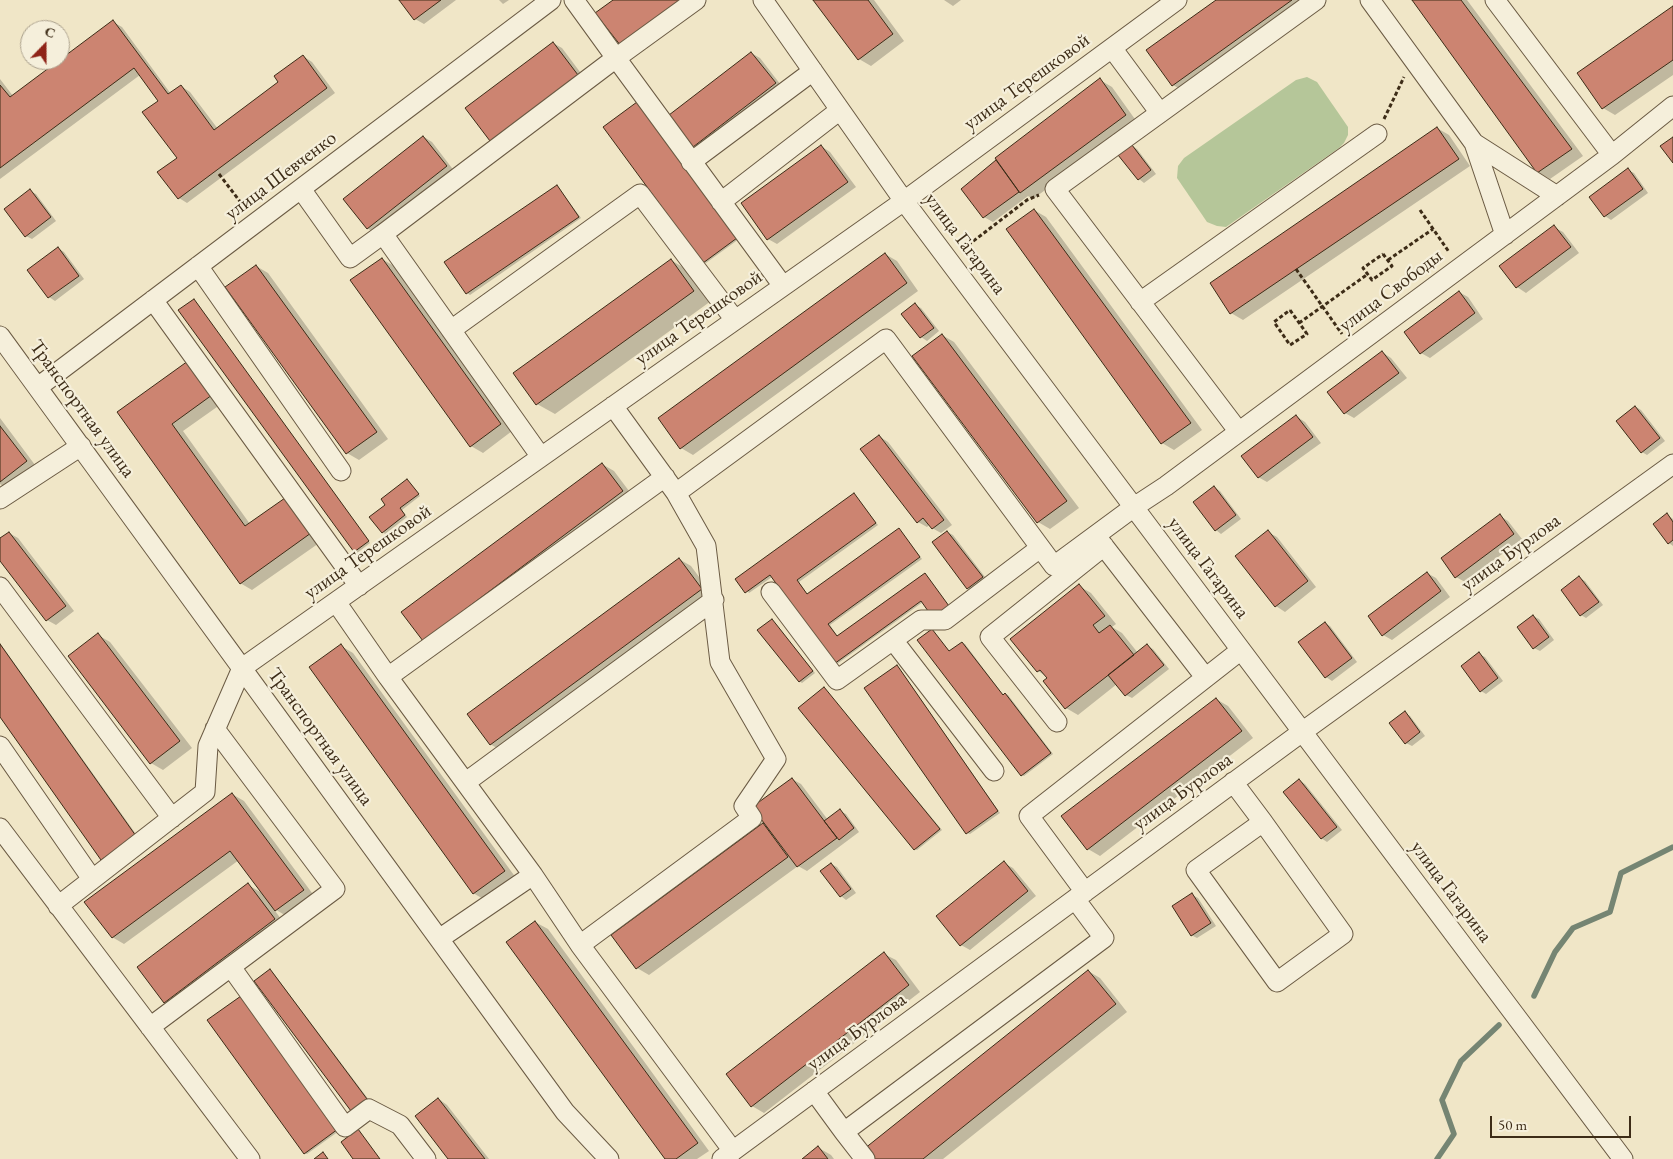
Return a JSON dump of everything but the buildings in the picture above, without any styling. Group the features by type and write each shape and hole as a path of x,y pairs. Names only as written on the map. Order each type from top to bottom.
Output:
{"street":[{"name":"улица Шевченко","path":"38,387 551,0"},
{"path":"574,0 783,286"},
{"path":"301,189 350,258 696,0"},
{"name":"улица Гагарина","path":"763,0 904,201 1623,1159"},
{"name":"улица Терешковой","path":"242,668 904,201 1177,0"},
{"path":"1239,432 1055,189 1316,0"},
{"path":"1370,0 1474,142 1504,234"},
{"path":"1495,0 1612,155"},
{"path":"1112,48 1160,113"},
{"path":"691,162 813,71"},
{"name":"улица Свободы","path":"1100,541 1134,508 1612,155 1673,106"},
{"path":"721,202 840,110"},
{"path":"1140,302 1377,134"},
{"path":"1474,142 1557,196"},
{"path":"451,330 640,194 735,320"},
{"path":"379,237 384,234 541,457"},
{"path":"198,266 341,471"},
{"path":"153,300 359,586"},
{"name":"Транспортная улица","path":"0,336 565,1112 609,1159"},
{"path":"676,493 886,339 1054,566 1100,541"},
{"path":"580,945 752,818 744,806 776,758 720,662 706,546 676,493 613,406"},
{"path":"0,499 81,446"},
{"name":"улица Бурлова","path":"728,1155 1233,782 1673,464"},
{"path":"388,677 665,477"},
{"path":"1100,541 1206,677"},
{"path":"1057,722 990,637 1100,541"},
{"path":"771,592 837,680 921,620 945,620 1040,548"},
{"path":"0,587 172,818"},
{"path":"466,782 714,600"},
{"path":"336,602 388,677 533,875 728,1155"},
{"path":"893,640 994,771"},
{"path":"844,1132 1104,938 1080,896 1029,816 1241,650"},
{"path":"58,906 205,792 208,746 242,668"},
{"path":"150,1027 335,890 215,729"},
{"path":"0,746 92,879"},
{"path":"1233,782 1263,822 1343,934 1277,982 1196,870 1263,822"},
{"path":"0,828 250,1159"},
{"path":"439,939 533,875"},
{"path":"231,967 346,1127 369,1109 400,1125 426,1159"},
{"path":"814,1091 865,1159"}],"path":[{"path":"1377,134 1412,58"},
{"path":"219,174 256,223"},
{"path":"949,260 1027,200 1055,189"},
{"path":"1420,210 1460,268"},
{"path":"1388,260 1433,229"},
{"path":"1383,254 1388,260 1392,266 1372,280 1363,268 1383,254"},
{"path":"1296,270 1352,348"},
{"path":"1299,323 1368,274"},
{"path":"1290,310 1299,323 1307,334 1290,345 1274,322 1290,310"}],"green space":[{"path":"1307,77 1317,82 1348,127 1348,135 1344,143 1226,227 1207,222 1177,178 1178,166 1184,158 1296,80"}],"waterway":[{"path":"1534,996 1555,952 1573,928 1610,912 1621,873 1673,847"},
{"path":"1437,1159 1454,1134 1442,1100 1461,1061 1499,1025"}]}
